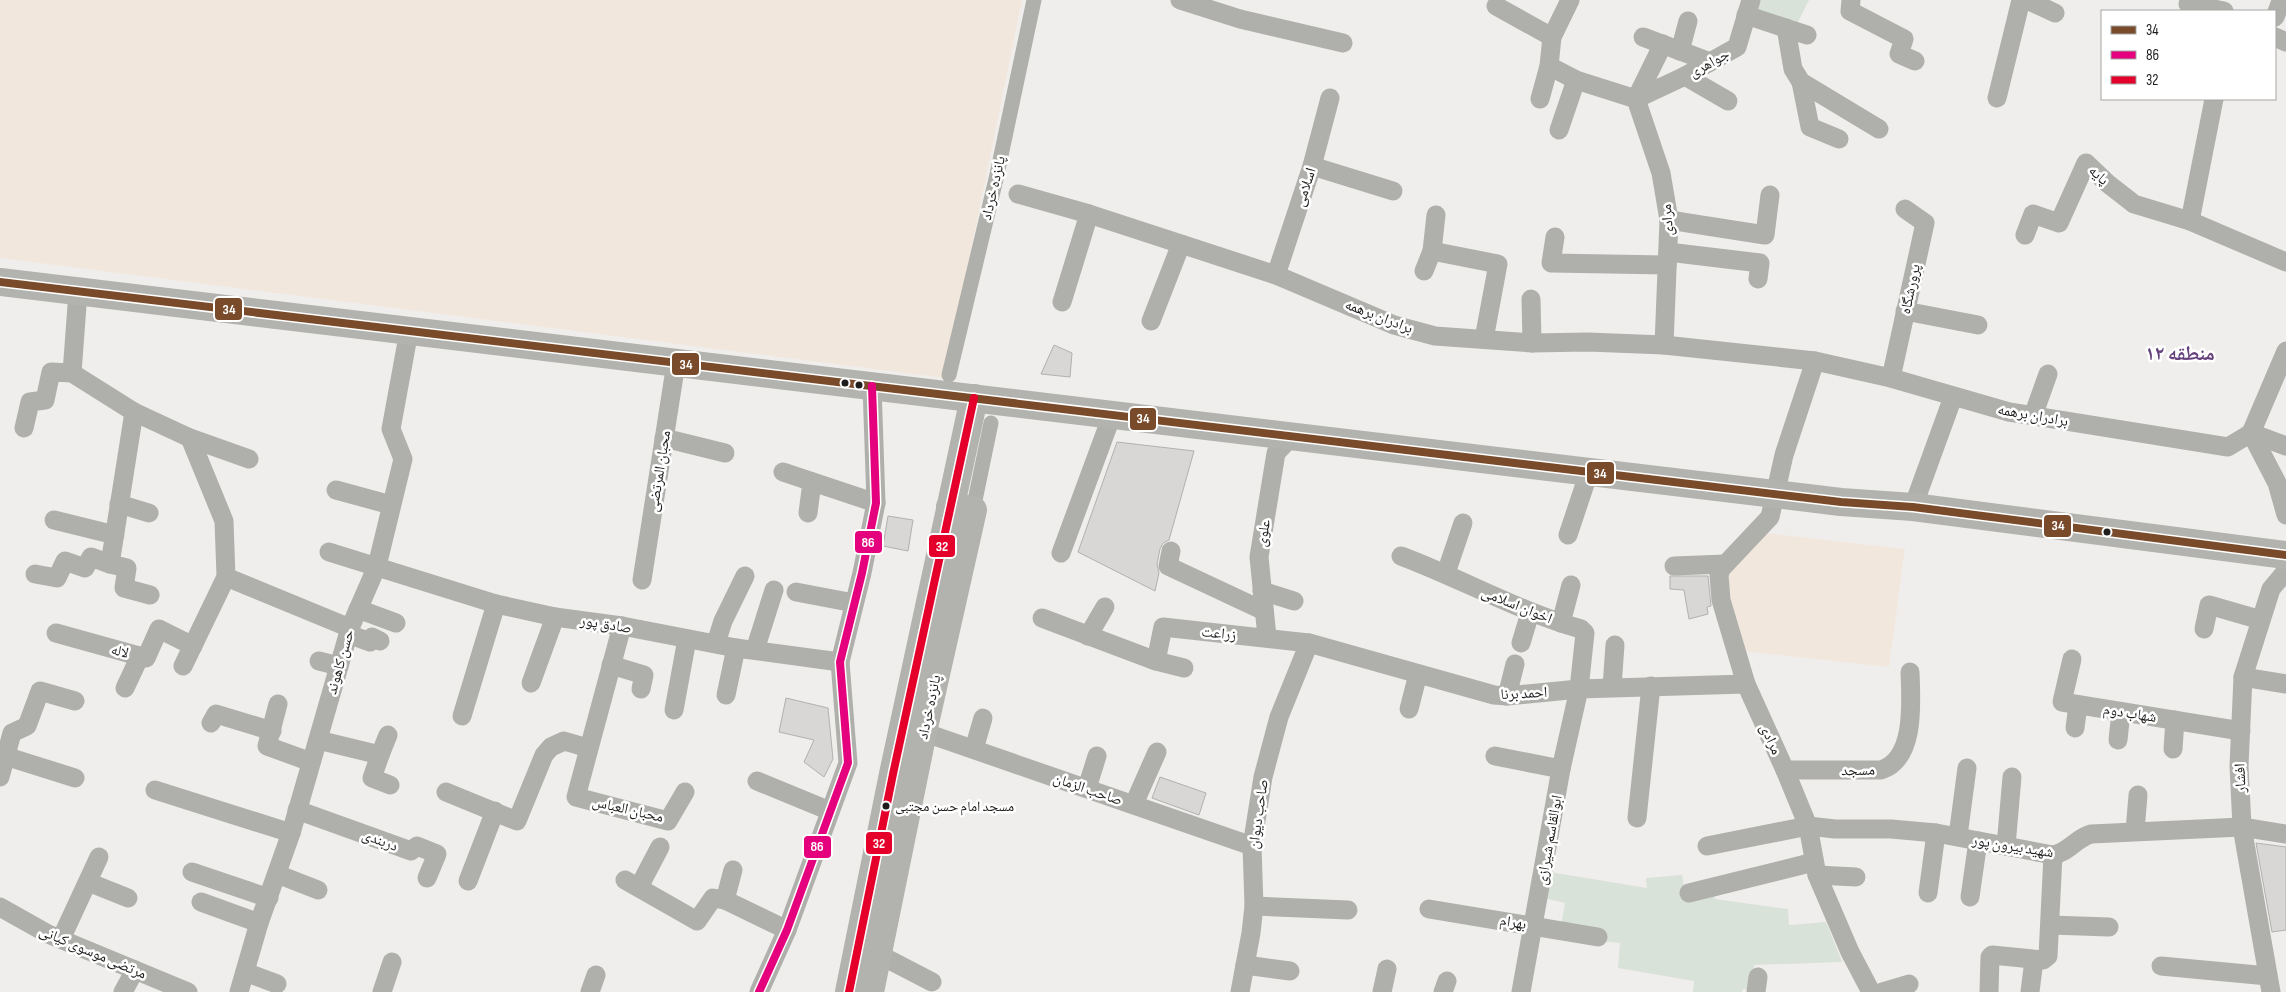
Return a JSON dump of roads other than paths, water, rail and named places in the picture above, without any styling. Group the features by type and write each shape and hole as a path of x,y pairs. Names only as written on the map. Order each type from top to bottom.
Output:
{"main road":[{"path":"0,282 1841,502 1913,507 2286,555"},
{"name":"پانزده خرداد","path":"849,992 876,910 924,732 961,509 974,398"},
{"name":"پانزده خرداد","path":"870,992 878,954 876,910 961,509"}],"street":[{"name":"پانزده خرداد","path":"949,375 996,179 1034,0"},
{"path":"1180,0 1240,19 1342,43"},
{"path":"1540,99 1549,66 1552,37 1570,0"},
{"path":"1851,0 1850,11 1904,39 1899,54 1916,61"},
{"path":"1997,98 2021,0"},
{"path":"2027,0 2055,13"},
{"path":"2276,15 2282,1 2286,3"},
{"path":"2188,4 2219,10"},
{"path":"1496,6 1552,37"},
{"path":"1749,8 1786,28 1807,35"},
{"name":"جواهری","path":"1636,99 1685,76 1737,47 1749,8"},
{"path":"1549,66 1576,80 1636,99 1688,20"},
{"path":"1786,28 1793,69 1800,82 1810,126 1839,139"},
{"path":"1643,36 1710,62"},
{"path":"1685,76 1728,101"},
{"path":"1559,130 1576,80"},
{"path":"1800,82 1878,129"},
{"name":"اسلامی","path":"1276,275 1312,166 1330,98"},
{"name":"مرادی","path":"1636,99 1661,173 1669,220 1664,345"},
{"path":"2214,100 2190,221 2285,258"},
{"name":"پایه","path":"2025,235 2033,214 2059,223 2086,163 2107,183 2134,204 2190,221"},
{"path":"1312,166 1393,191"},
{"name":"برادران برهمه","path":"1018,194 1089,214 1276,275 1394,325 1435,336 1532,343 1588,342 1664,345 1815,361 1891,378 2009,412 2033,416 2228,447 2250,433"},
{"path":"1669,220 1765,235 1770,195"},
{"name":"پرورشگاه","path":"1891,378 1925,223 1905,209"},
{"path":"1062,302 1089,214"},
{"path":"1424,271 1432,251 1436,215"},
{"path":"1555,237 1551,263 1668,259 1760,263 1758,279"},
{"path":"1151,320 1181,244"},
{"path":"1432,251 1498,264 1484,339"},
{"path":"72,373 78,292"},
{"path":"1531,299 1532,343"},
{"path":"1905,311 1978,325"},
{"name":"حسن کاهوند","path":"239,992 259,923 291,833 349,631 377,566 403,459 391,429 409,331"},
{"path":"2250,433 2286,351"},
{"path":"1674,566 1725,564 1770,516 1784,455 1815,361"},
{"name":"محبان المرتضی","path":"642,580 676,363"},
{"path":"24,428 30,402 45,400 51,372 72,373 129,409 190,438 249,459"},
{"path":"2033,416 2048,374"},
{"path":"759,992 787,930 848,763 840,662 862,573 876,503 872,386"},
{"path":"1913,507 1953,397"},
{"path":"110,564 119,504 129,409"},
{"path":"1061,553 1112,415"},
{"name":"پانزده خرداد","path":"961,509 991,423"},
{"path":"2250,433 2286,446"},
{"path":"2250,433 2277,483 2286,515"},
{"name":"علوی","path":"1267,637 1260,556 1276,453 1292,436"},
{"path":"183,666 226,577 224,521 190,438"},
{"path":"664,438 725,453"},
{"path":"783,472 876,503"},
{"path":"1568,535 1589,472"},
{"path":"808,513 812,482"},
{"path":"336,490 391,505"},
{"path":"119,504 149,513"},
{"path":"54,520 115,535"},
{"path":"1446,573 1463,523"},
{"path":"1171,551 1168,566 1264,611"},
{"name":"صادق پور","path":"329,552 496,604 555,617 622,626 736,648 840,662"},
{"name":"اخوان اسلامی","path":"1401,556 1446,573 1530,613 1581,629 1585,633 1579,689"},
{"path":"35,574 57,578 65,562 85,568 91,557 127,568 124,588 150,595"},
{"name":"مرادی","path":"1725,564 1719,575 1721,600 1746,684 1808,826 1815,868 1850,952 1871,992"},
{"name":"افشار","path":"2270,984 2242,826 2239,766 2244,677 2271,589 2286,571"},
{"path":"716,643 745,576"},
{"path":"226,577 370,642 372,637 380,641"},
{"path":"1561,623 1571,585"},
{"path":"754,650 774,590"},
{"path":"1262,591 1294,601"},
{"path":"796,592 854,603"},
{"path":"462,716 496,604"},
{"path":"2204,629 2209,605 2261,620"},
{"path":"1088,636 1105,607"},
{"path":"358,609 396,623"},
{"path":"1521,643 1530,613"},
{"path":"531,683 555,617"},
{"path":"1042,618 1156,661 1184,668"},
{"name":"محبان العباس","path":"622,626 576,797 668,821 685,792"},
{"name":"زراعت","path":"1156,661 1163,627 1309,643"},
{"name":"لاله","path":"56,633 146,658 159,629 194,646"},
{"path":"674,710 687,638"},
{"name":"احمد برنا","path":"1309,643 1494,695 1506,696 1612,687 1746,684"},
{"name":"صاحب دیوان","path":"1240,992 1254,906 1252,846 1263,777 1279,717 1309,643"},
{"path":"1612,687 1615,645"},
{"path":"726,695 736,648"},
{"path":"125,688 140,656"},
{"path":"2072,659 2065,702 2075,728"},
{"path":"319,661 339,666"},
{"path":"1506,696 1515,664"},
{"path":"611,665 644,675 641,689"},
{"name":"مسجد","path":"1785,770 1881,770 1890,767 1898,759 1909,726 1910,672"},
{"path":"1409,709 1418,674"},
{"path":"2244,677 2286,684"},
{"path":"1636,818 1652,686"},
{"name":"ابوالقاسم شیرازی","path":"1521,992 1561,768 1579,689"},
{"path":"0,777 12,733 27,726 40,691 75,701"},
{"name":"شهاب دوم","path":"2065,702 2241,731"},
{"path":"269,739 278,704"},
{"path":"2118,740 2121,712"},
{"path":"211,723 216,714 269,739 310,762"},
{"path":"974,749 983,718"},
{"path":"2173,749 2175,720"},
{"name":"صاحب الزمان","path":"924,732 1252,846"},
{"path":"388,735 372,778 390,785"},
{"path":"318,740 380,755"},
{"path":"446,792 517,821 544,755 551,747 564,741 588,748"},
{"path":"1134,804 1157,752"},
{"path":"5,756 75,778"},
{"path":"1087,788 1098,756"},
{"path":"1495,756 1561,768"},
{"path":"1958,836 1967,768"},
{"path":"2006,846 2012,777"},
{"path":"756,781 830,811"},
{"path":"156,790 291,833"},
{"path":"2135,831 2138,795"},
{"name":"دربندی","path":"297,810 411,851 417,846 437,854 427,878"},
{"path":"468,881 496,811"},
{"name":"شهید بیرون پور","path":"1707,846 1808,826 1835,829 1904,829 1958,836 2054,855 2062,853 2080,838 2091,834 2242,826 2286,834"},
{"path":"1928,893 1936,833"},
{"path":"1970,897 1978,841"},
{"path":"660,847 632,883 697,921 712,898 725,900 787,930"},
{"path":"1989,992 1990,957 1994,955 2043,960 2048,956 2054,855"},
{"path":"61,940 99,857"},
{"path":"1689,893 1815,868 1856,877"},
{"path":"725,900 733,870"},
{"path":"192,872 269,898"},
{"path":"277,874 318,890"},
{"path":"88,882 128,898"},
{"path":"201,902 259,923"},
{"path":"1254,906 1348,910"},
{"name":"مرتضی موسوی کیانی","path":"0,908 61,940 178,990"},
{"name":"بهرام","path":"1429,909 1598,937"},
{"path":"2050,925 2109,927"},
{"path":"878,954 932,982"},
{"path":"2030,992 2034,960"},
{"path":"382,992 392,962"},
{"path":"1245,965 1290,971"},
{"path":"2161,966 2270,984"},
{"path":"1382,992 1387,969"},
{"path":"123,992 135,970"},
{"path":"245,972 277,984"},
{"path":"1882,992 1909,984"}],"place":[{"name":"مسجد امام حسن مجتبی","path":"886,806"}],"district":[{"name":"منطقه ۱۲","path":"2180,353"}]}
